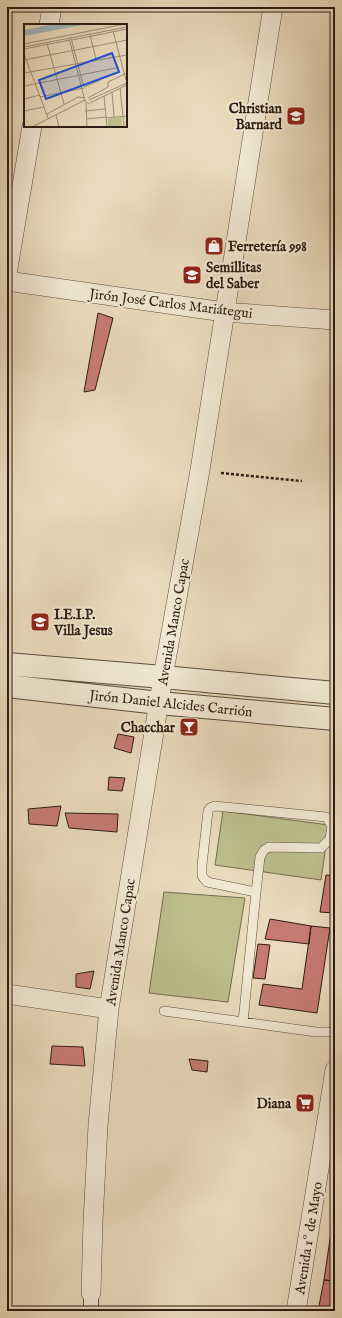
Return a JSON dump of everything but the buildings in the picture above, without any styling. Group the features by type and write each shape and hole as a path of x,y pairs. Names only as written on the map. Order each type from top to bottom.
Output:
{"street":[{"path":"49,24 52,7"},
{"name":"Avenida Manco Capac","path":"91,1302 98,1126 109,1009 163,677 200,470 272,7"},
{"path":"7,274 32,127"},
{"name":"Jirón José Carlos Mariátegui","path":"7,281 224,312 335,320"},
{"name":"Jirón Daniel Alcides Carrión","path":"7,664 335,693"},
{"name":"Jirón Daniel Alcides Carrión","path":"7,686 159,703 335,718"},
{"path":"7,994 109,1009"},
{"name":"Avenida 1º de Mayo","path":"296,1311 335,1070"}],"lane":[{"path":"243,1022 260,856 264,850 269,847 321,848 330,839 332,826 326,817 215,806 210,808 208,811 202,876 207,882 256,892"},
{"path":"164,1011 316,1032 335,1032"}],"path":[{"path":"200,470 302,481"}],"green space":[{"path":"223,811 329,825 321,880 215,865"},
{"path":"164,892 245,898 228,1002 149,993"}],"place":[{"name":"Christian Barnard","path":"296,116"},
{"name":"Ferretería 998","path":"214,246"},
{"name":"Semillitas del Saber","path":"192,275"},
{"name":"I.E.I.P. Villa Jesus","path":"40,622"},
{"name":"Chacchar","path":"189,727"},
{"name":"Diana","path":"305,1103"}]}
